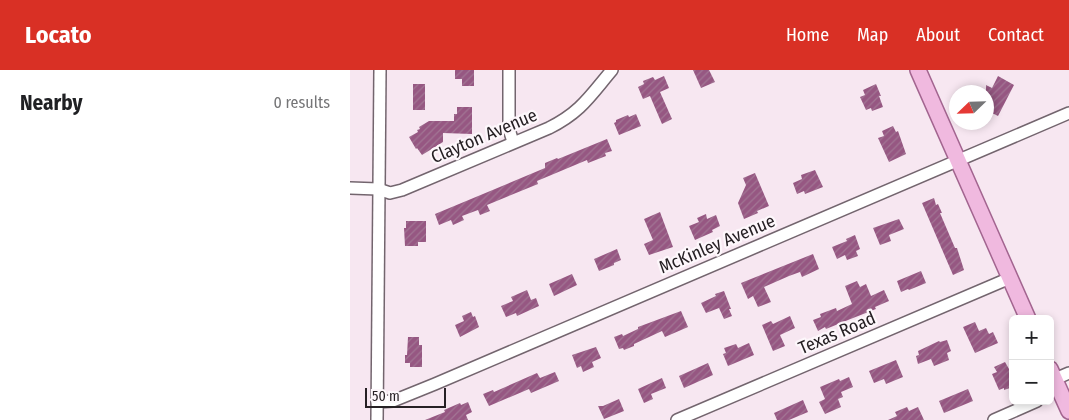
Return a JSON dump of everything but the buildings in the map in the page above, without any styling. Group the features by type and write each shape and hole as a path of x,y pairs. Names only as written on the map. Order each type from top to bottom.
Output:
{"main road":[{"path":"918,70 1026,315"},
{"path":"1054,384 1069,411"}],"street":[{"path":"376,420 380,70"},
{"path":"509,70 509,129 513,142"},
{"name":"Clayton Avenue","path":"350,188 378,189 390,193 402,190 564,120 588,100 612,70"},
{"name":"McKinley Avenue","path":"377,402 393,401 410,394 1069,113"},
{"name":"Texas Road","path":"677,420 1010,278"},
{"path":"1054,384 1069,373"},
{"path":"994,420 1029,405"}]}
